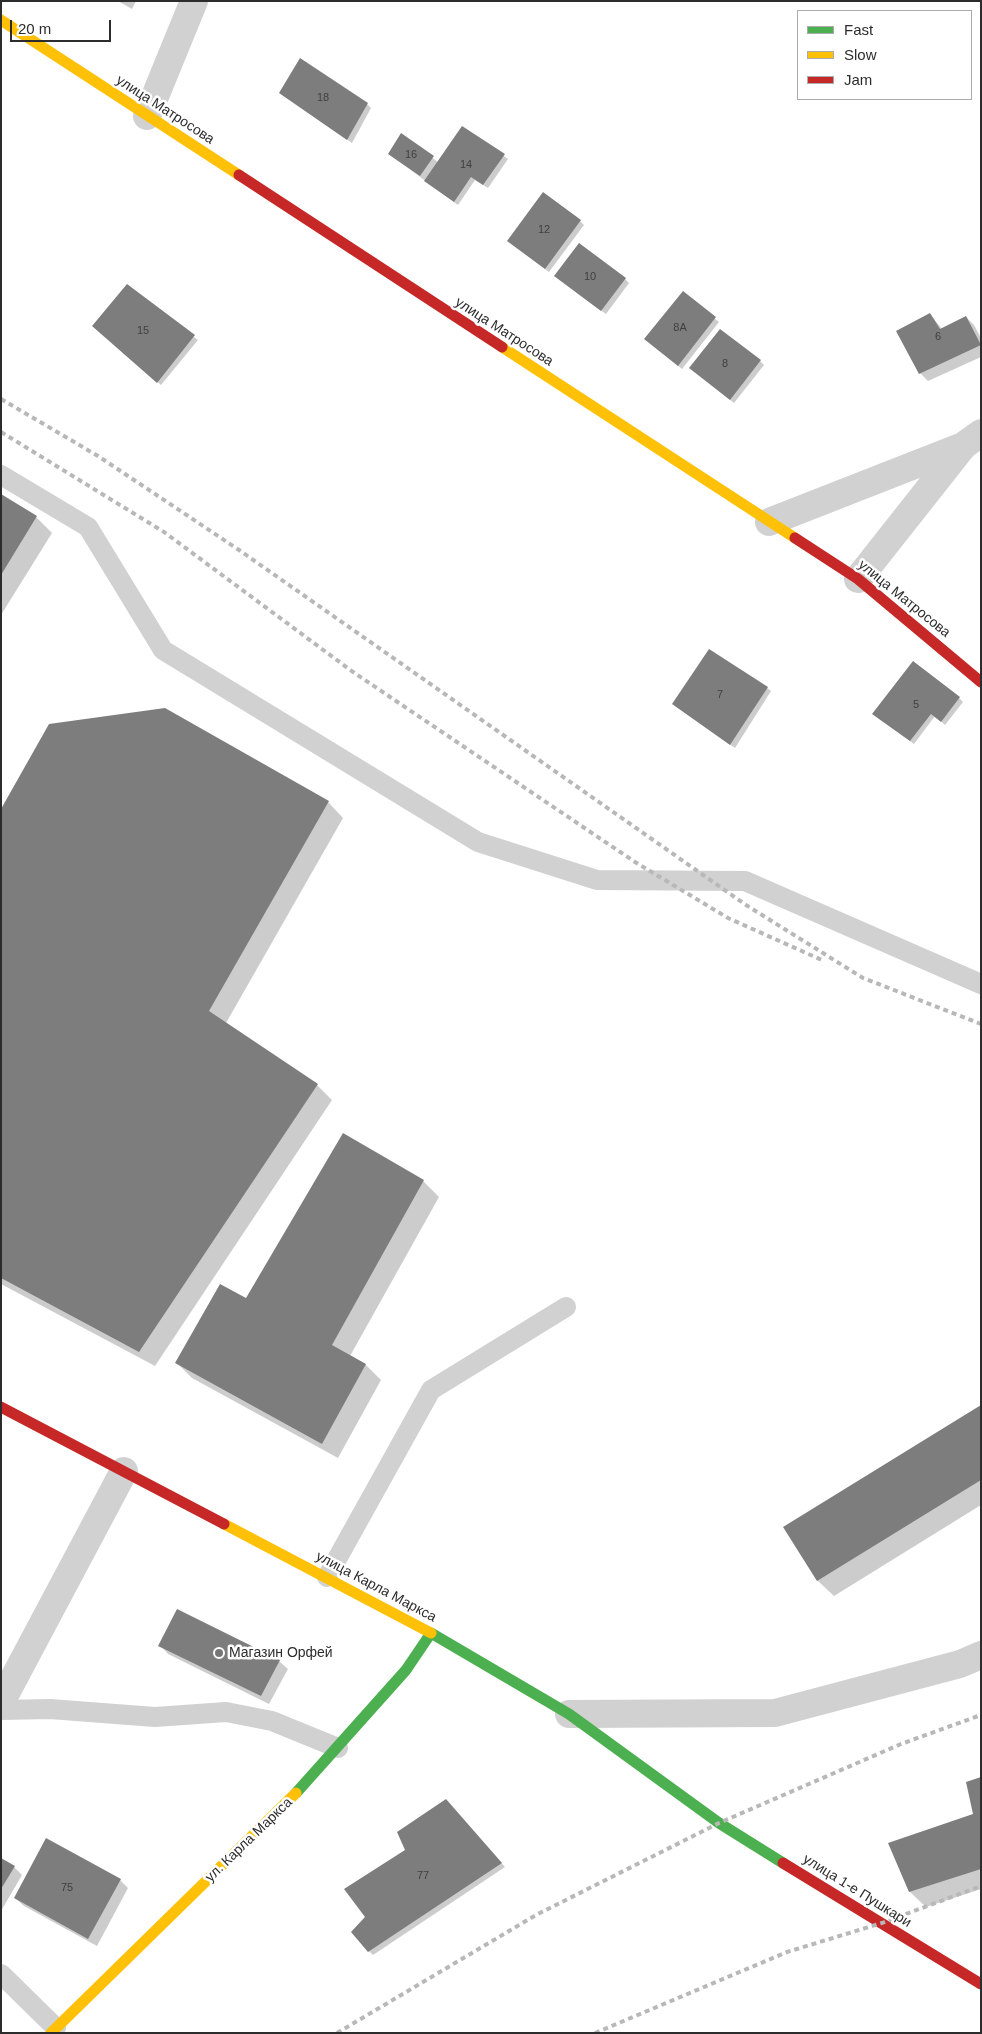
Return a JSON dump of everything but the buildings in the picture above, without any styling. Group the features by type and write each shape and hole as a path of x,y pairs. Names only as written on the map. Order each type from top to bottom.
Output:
{"street":[{"path":"147,116 194,1"},
{"name":"улица Матросова","path":"1,20 858,579 981,682"},
{"path":"769,522 972,439"},
{"path":"858,579 972,439"},
{"name":"улица Карла Маркса","path":"1,1407 431,1633 569,1714 718,1823"},
{"path":"1,1699 6,1693 124,1471"},
{"name":"ул. Карла Маркса","path":"54,2030 307,1782 406,1670 431,1633"},
{"path":"569,1714 775,1713 960,1664 981,1655"},
{"name":"улица 1-е Пушкари","path":"718,1823 981,1984"}],"lane":[{"path":"1,475 88,527 163,650 478,842 597,880 745,881 981,984"},
{"path":"326,1578 431,1390 566,1307"},
{"path":"1,1710 50,1709 154,1717 226,1712 272,1721 338,1748"},
{"path":"1,1974 54,2030"}],"railway":[{"path":"1,399 98,456 239,550 746,905 863,978 981,1024"},
{"path":"1,432 164,532 353,672 635,862 728,918 824,961"},
{"path":"337,2033 536,1915 719,1823 901,1744 981,1715"},
{"path":"595,2033 787,1952 882,1923 981,1886"}],"traffic: fast":[{"path":"431,1633 569,1714 719,1823 783,1863"},
{"path":"296,1793 406,1670 431,1633"}],"traffic: slow":[{"path":"1,20 239,175"},
{"path":"502,347 795,538"},
{"path":"224,1524 431,1633"},
{"path":"51,2033 296,1793"}],"traffic: jam":[{"path":"239,175 502,347"},
{"path":"795,538 858,579 981,682"},
{"path":"1,1407 224,1524"},
{"path":"783,1863 981,1984"}],"place":[{"name":"Магазин Орфей","path":"219,1653"}]}
